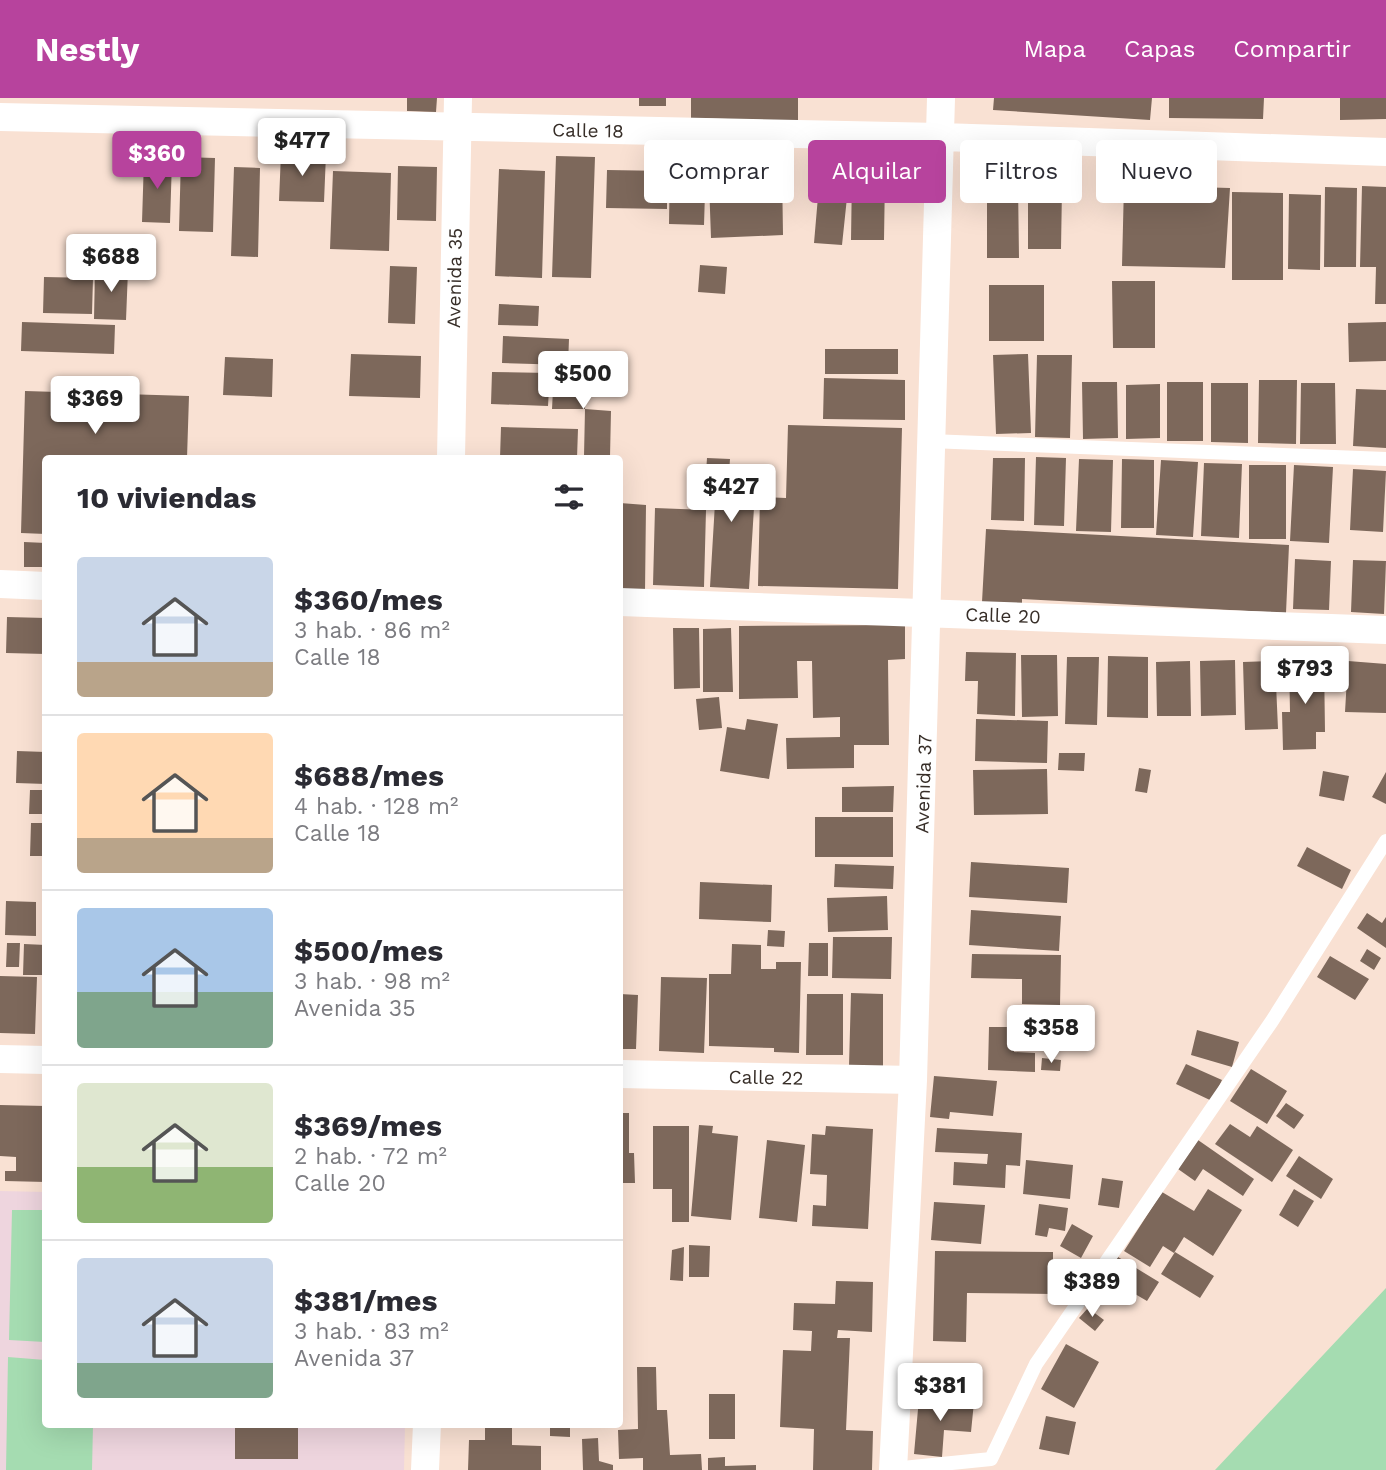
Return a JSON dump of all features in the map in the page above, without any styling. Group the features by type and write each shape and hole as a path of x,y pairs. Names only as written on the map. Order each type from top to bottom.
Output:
{"street":[{"name":"Avenida 35","path":"451,455 458,98"},
{"name":"Avenida 37","path":"893,1470 914,1080 941,98"},
{"name":"Calle 18","path":"0,117 940,138 1386,152"},
{"path":"0,584 42,586"},
{"name":"Calle 20","path":"623,603 1386,630"},
{"path":"0,1059 42,1060"},
{"name":"Calle 22","path":"623,1074 914,1080"},
{"path":"425,1470 427,1428"}],"lane":[{"path":"930,441 1386,459"},
{"path":"893,1470 991,1459 1036,1364 1272,1021 1386,841"}],"shaded area":[{"path":"0,1191 42,1192 42,1428 405,1428 404,1470 0,1470"}],"green space":[{"path":"12,1210 42,1210 42,1342 9,1340"},
{"path":"1386,1288 1386,1470 1215,1470"},
{"path":"8,1357 42,1360 42,1428 93,1428 92,1470 6,1470"}],"building":[{"path":"407,98 437,98 436,112 407,111"},
{"path":"639,98 666,98 666,106 639,106"},
{"path":"691,98 798,98 798,121 691,118"},
{"path":"994,98 1152,98 1150,120 993,110"},
{"path":"1169,98 1264,98 1263,119 1169,118"},
{"path":"1340,98 1386,98 1386,119 1340,120"},
{"path":"281,153 326,154 324,202 279,201"},
{"path":"556,156 595,157 591,278 552,277"},
{"path":"181,157 215,158 213,232 179,231"},
{"path":"144,159 172,160 170,223 142,222"},
{"path":"398,166 437,167 436,221 397,220"},
{"path":"234,167 260,168 258,257 231,256"},
{"path":"499,169 545,171 542,278 495,276"},
{"path":"607,170 644,171 644,203 667,203 667,209 606,208"},
{"path":"333,171 391,173 389,251 330,249"},
{"path":"1362,186 1386,187 1386,304 1375,304 1376,267 1360,267"},
{"path":"1325,187 1357,188 1356,267 1324,267"},
{"path":"1217,188 1230,188 1225,268 1122,266 1124,203 1217,203"},
{"path":"1232,192 1283,193 1283,280 1232,280"},
{"path":"1289,194 1321,195 1320,270 1288,269"},
{"path":"669,203 705,203 704,225 669,224"},
{"path":"710,203 783,203 783,235 711,238"},
{"path":"817,203 846,203 842,245 814,243"},
{"path":"852,203 885,203 884,240 851,240"},
{"path":"987,203 1018,203 1019,258 987,258"},
{"path":"1028,203 1062,203 1061,249 1028,249"},
{"path":"700,265 727,267 725,294 698,292"},
{"path":"390,266 417,267 415,324 388,323"},
{"path":"95,269 128,270 126,320 94,319"},
{"path":"44,277 93,278 92,314 43,313"},
{"path":"1112,281 1155,281 1155,348 1113,348"},
{"path":"989,285 1044,285 1044,341 989,341"},
{"path":"499,304 539,306 538,326 498,325"},
{"path":"22,322 115,325 114,354 21,351"},
{"path":"1386,322 1386,361 1349,362 1348,323"},
{"path":"503,336 569,339 568,365 502,363"},
{"path":"825,349 898,349 898,374 825,374"},
{"path":"351,354 421,356 420,398 349,396"},
{"path":"1028,354 1031,433 996,434 993,355"},
{"path":"1037,355 1072,355 1070,438 1035,437"},
{"path":"225,357 273,359 272,397 223,395"},
{"path":"554,370 587,372 585,409 552,409"},
{"path":"492,372 550,373 548,406 491,404"},
{"path":"824,378 905,380 905,420 823,419"},
{"path":"1259,380 1297,380 1296,444 1258,443"},
{"path":"1082,382 1117,382 1118,438 1083,439"},
{"path":"1167,382 1203,382 1203,441 1167,441"},
{"path":"1211,383 1248,383 1248,443 1211,442"},
{"path":"1301,383 1335,383 1336,444 1300,444"},
{"path":"1160,384 1160,438 1126,439 1126,385"},
{"path":"1356,389 1386,390 1386,448 1353,446"},
{"path":"25,391 189,396 187,455 42,455 42,534 21,533"},
{"path":"585,409 611,411 610,455 584,455"},
{"path":"788,425 902,428 898,589 758,586 760,497 786,498"},
{"path":"501,427 578,429 577,455 500,455"},
{"path":"1036,457 1066,458 1064,526 1034,525"},
{"path":"707,458 730,459 729,473 756,475 749,589 710,587 715,503 704,502"},
{"path":"993,458 1025,458 1024,521 991,520"},
{"path":"1079,459 1113,460 1111,532 1076,531"},
{"path":"1122,459 1154,460 1154,528 1121,528"},
{"path":"1161,460 1198,462 1193,537 1156,535"},
{"path":"1204,463 1242,464 1239,538 1201,536"},
{"path":"1249,465 1286,465 1286,539 1249,539"},
{"path":"1294,465 1333,467 1329,543 1290,541"},
{"path":"1353,469 1386,471 1383,532 1350,530"},
{"path":"623,503 646,505 645,592 623,592"},
{"path":"655,508 706,510 704,587 653,585"},
{"path":"986,529 1289,545 1286,613 1022,599 1022,604 982,602"},
{"path":"24,542 42,543 42,567 24,567"},
{"path":"1295,559 1331,561 1329,610 1293,609"},
{"path":"1353,560 1386,561 1384,614 1351,612"},
{"path":"7,617 42,618 42,654 6,653"},
{"path":"905,625 905,659 888,660 889,745 854,745 854,768 787,769 786,738 840,737 840,717 813,718 812,661 797,661 798,698 739,699 739,626"},
{"path":"673,628 699,628 700,688 674,689"},
{"path":"731,628 733,692 703,692 703,629"},
{"path":"966,652 1016,653 1015,716 977,714 978,681 965,681"},
{"path":"1021,655 1057,655 1058,716 1022,717"},
{"path":"1108,656 1148,657 1148,718 1107,717"},
{"path":"1067,657 1099,657 1097,725 1065,724"},
{"path":"1235,660 1236,715 1201,716 1200,661"},
{"path":"1190,661 1191,716 1157,716 1156,662"},
{"path":"1275,661 1278,729 1245,730 1243,662"},
{"path":"1289,661 1324,661 1325,732 1316,732 1316,749 1283,750 1282,712 1290,712"},
{"path":"1348,661 1386,664 1386,713 1345,712"},
{"path":"719,697 722,728 699,730 696,699"},
{"path":"747,719 778,724 769,779 720,771 727,727 745,730"},
{"path":"976,719 1048,721 1047,763 975,761"},
{"path":"17,751 42,752 42,784 16,783"},
{"path":"1059,753 1085,753 1084,771 1058,770"},
{"path":"1139,768 1151,770 1147,793 1135,791"},
{"path":"1047,769 1048,814 974,815 973,770"},
{"path":"1323,771 1349,776 1344,801 1319,796"},
{"path":"1386,772 1386,804 1372,797"},
{"path":"894,786 893,812 842,812 842,787"},
{"path":"30,790 42,790 42,814 29,814"},
{"path":"815,817 893,817 893,857 815,857"},
{"path":"31,823 42,823 42,856 30,856"},
{"path":"1307,847 1351,870 1342,889 1297,866"},
{"path":"971,862 1069,868 1067,903 969,897"},
{"path":"835,864 894,866 893,889 834,887"},
{"path":"700,882 772,885 771,922 699,919"},
{"path":"887,896 888,930 828,932 827,898"},
{"path":"6,901 36,902 36,936 5,935"},
{"path":"971,910 1061,916 1059,951 969,945"},
{"path":"1367,913 1382,923 1386,917 1386,948 1357,928"},
{"path":"768,930 785,931 784,947 767,946"},
{"path":"833,937 892,937 891,979 832,978"},
{"path":"7,943 20,943 19,967 6,967"},
{"path":"809,943 828,943 828,976 808,976"},
{"path":"24,944 42,945 42,975 23,975"},
{"path":"732,944 761,945 761,969 776,969 776,962 801,962 799,1053 774,1052 774,1048 709,1046 709,974 731,974"},
{"path":"1367,949 1381,958 1374,970 1360,961"},
{"path":"972,954 1061,955 1060,1005 1022,1004 1022,979 971,978"},
{"path":"1330,956 1369,979 1355,1000 1317,977"},
{"path":"0,976 37,977 35,1034 0,1033"},
{"path":"661,977 707,978 704,1053 659,1051"},
{"path":"851,993 883,994 883,1066 849,1066"},
{"path":"623,994 638,995 636,1049 623,1049"},
{"path":"807,994 843,994 843,1055 806,1055"},
{"path":"989,1027 1015,1027 1014,1052 1035,1053 1035,1072 988,1070"},
{"path":"1197,1030 1239,1042 1232,1067 1191,1055"},
{"path":"1042,1058 1061,1060 1060,1071 1041,1070"},
{"path":"1186,1064 1222,1080 1212,1101 1176,1084"},
{"path":"1251,1069 1287,1091 1267,1124 1230,1101"},
{"path":"934,1076 997,1081 993,1116 950,1112 949,1119 930,1117"},
{"path":"1286,1103 1304,1115 1294,1129 1276,1116"},
{"path":"0,1105 42,1106 42,1182 5,1181 5,1171 16,1171 16,1157 0,1156"},
{"path":"623,1113 629,1113 629,1153 634,1153 635,1183 623,1183"},
{"path":"1230,1124 1250,1137 1257,1126 1293,1150 1272,1182 1215,1144"},
{"path":"699,1125 713,1126 712,1133 738,1136 731,1220 691,1216"},
{"path":"653,1126 689,1126 689,1222 672,1222 672,1189 653,1189"},
{"path":"826,1126 873,1129 868,1229 812,1226 813,1205 826,1206 827,1175 810,1174 812,1134 825,1135"},
{"path":"937,1128 1022,1133 1020,1166 1006,1165 1005,1188 953,1185 954,1162 987,1164 988,1154 935,1152"},
{"path":"767,1140 805,1145 797,1222 759,1218"},
{"path":"1198,1140 1254,1179 1243,1196 1203,1169 1195,1181 1178,1169"},
{"path":"1299,1156 1333,1179 1321,1199 1286,1176"},
{"path":"1026,1160 1073,1165 1070,1199 1023,1194"},
{"path":"1102,1178 1123,1181 1119,1208 1098,1205"},
{"path":"1208,1189 1242,1210 1213,1256 1184,1237 1174,1253 1163,1246 1150,1267 1124,1251 1162,1192 1194,1211"},
{"path":"1294,1189 1314,1201 1298,1227 1279,1215"},
{"path":"934,1202 985,1205 981,1244 931,1240"},
{"path":"1039,1204 1068,1208 1065,1231 1049,1228 1047,1237 1035,1235"},
{"path":"1072,1224 1093,1236 1081,1258 1060,1246"},
{"path":"689,1245 710,1246 709,1277 689,1277"},
{"path":"684,1247 683,1281 670,1280 672,1250"},
{"path":"935,1251 1053,1252 1053,1294 967,1293 966,1342 933,1341"},
{"path":"1175,1252 1214,1276 1200,1298 1161,1274"},
{"path":"1118,1257 1159,1282 1147,1301 1106,1277"},
{"path":"836,1281 873,1282 872,1332 838,1330 837,1338 850,1338 846,1430 873,1431 872,1470 813,1470 814,1429 780,1427 783,1350 811,1351 812,1331 793,1330 794,1303 835,1304"},
{"path":"1088,1308 1104,1320 1095,1331 1079,1318"},
{"path":"1066,1344 1099,1362 1074,1408 1041,1389"},
{"path":"637,1367 656,1367 657,1410 667,1410 670,1455 701,1454 702,1470 643,1470 643,1458 619,1459 618,1430 638,1429"},
{"path":"709,1394 735,1394 735,1439 709,1439"},
{"path":"919,1398 974,1402 971,1432 944,1430 942,1457 914,1454"},
{"path":"1046,1416 1076,1422 1069,1455 1039,1449"},
{"path":"235,1428 298,1428 298,1459 235,1459"},
{"path":"485,1428 512,1428 512,1445 541,1446 541,1470 468,1470 469,1440 485,1440"},
{"path":"550,1428 570,1428 570,1437 550,1436"},
{"path":"598,1438 599,1461 613,1465 613,1470 583,1470 582,1439"},
{"path":"725,1457 725,1466 756,1465 756,1470 708,1470 708,1458"}]}
